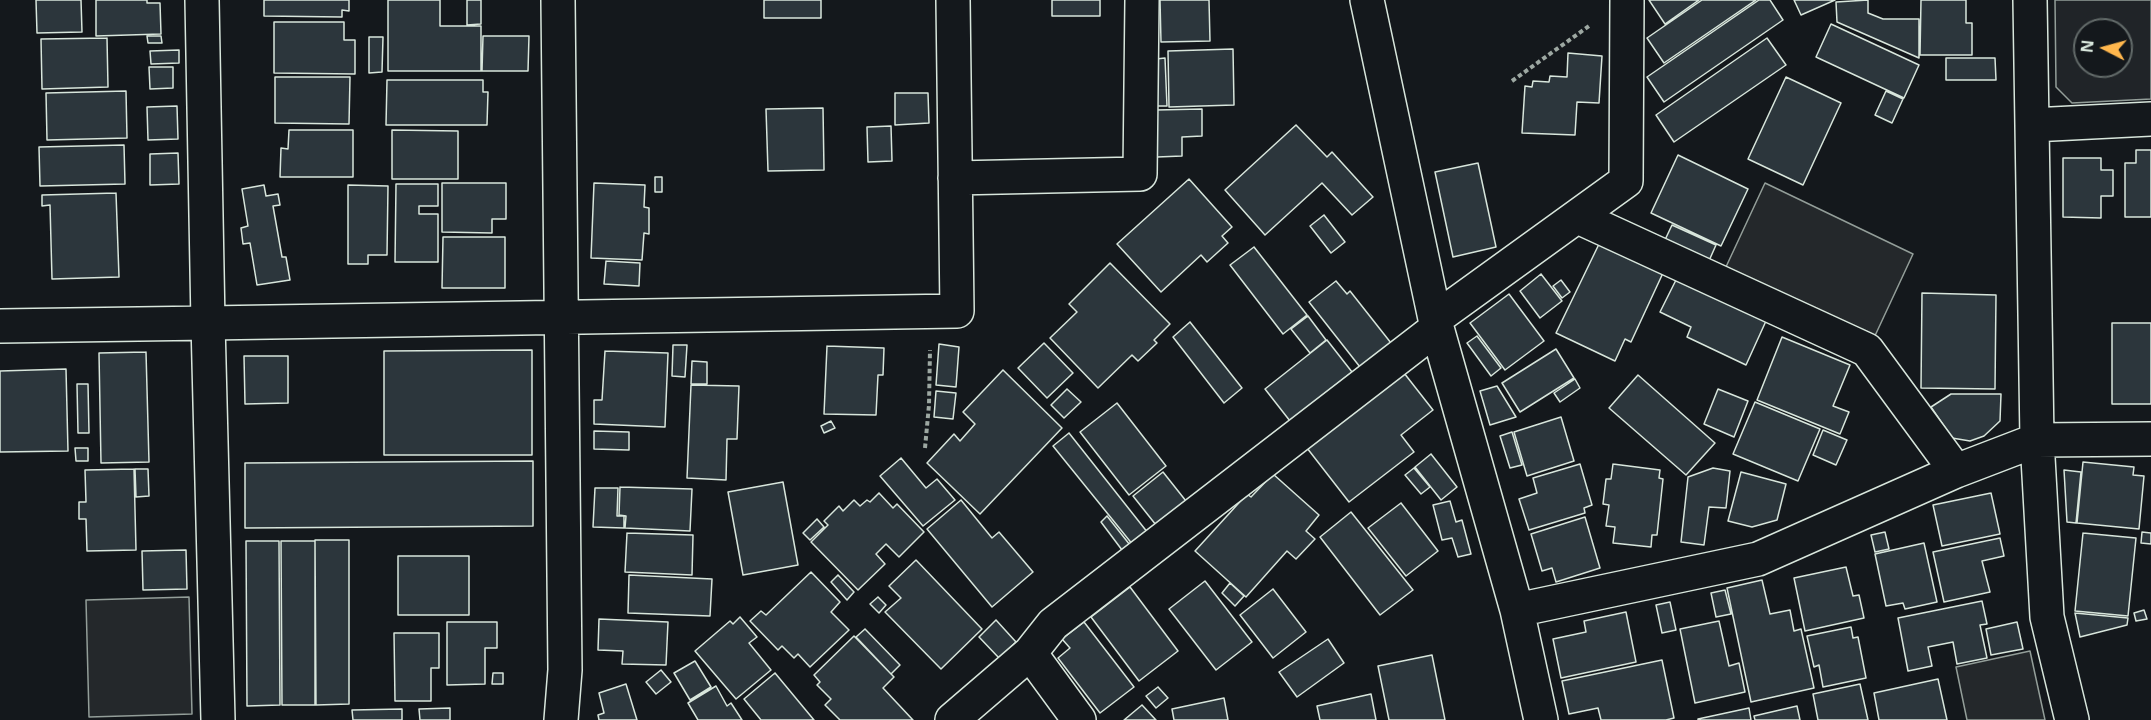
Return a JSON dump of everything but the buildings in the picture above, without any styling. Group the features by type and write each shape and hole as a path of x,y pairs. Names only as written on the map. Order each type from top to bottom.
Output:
{"street":[{"path":"202,0 218,720"},
{"path":"558,0 565,670 561,720"},
{"path":"0,326 957,311 953,0"},
{"path":"955,178 1140,174 1142,0"},
{"path":"1367,0 1436,324 1517,610 1540,720"},
{"path":"952,720 1030,653 1053,624 1436,324 1626,181 1627,0"},
{"path":"2030,0 2037,440 2047,617 2072,720"},
{"path":"2032,125 2151,119"},
{"path":"1578,217 1867,350 1956,471"},
{"path":"1517,610 1758,559 1956,471 2037,440 2151,439"},
{"path":"1030,653 1079,720"}],"path":[{"path":"1512,81 1596,20"},
{"path":"925,448 929,405 931,311"}],"shaded area":[{"path":"2055,0 2151,0 2151,99 2072,103 2056,87"},
{"path":"1765,183 1913,254 1873,340 1725,269"},
{"path":"189,597 192,714 89,717 86,600"},
{"path":"2030,651 2045,720 1967,720 1956,667"}]}
